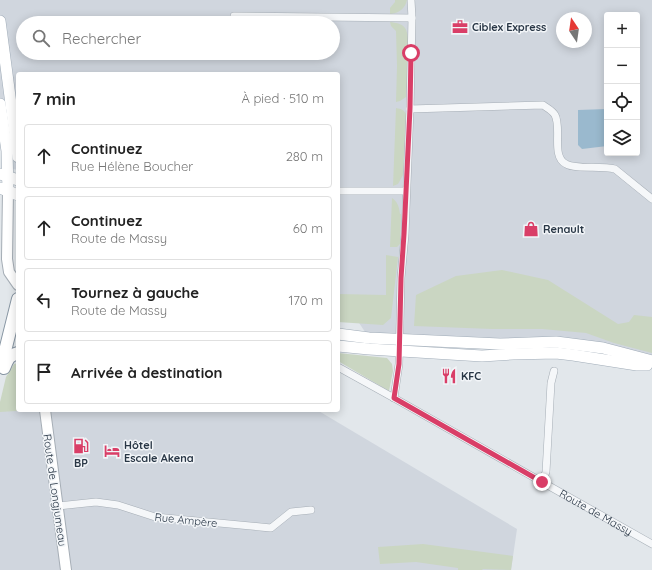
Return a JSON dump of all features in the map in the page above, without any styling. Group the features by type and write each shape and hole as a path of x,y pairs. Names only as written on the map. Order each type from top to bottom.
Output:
{"highway":[{"path":"2,360 16,308"},
{"path":"0,371 4,369 8,358 16,354"}],"main road":[{"path":"0,21 16,143"},
{"path":"0,104 7,151 9,192"},
{"path":"340,334 369,338 500,344 556,342 603,348 652,362"},
{"path":"340,346 482,356 513,354 573,355 636,365 652,365"}],"street":[{"path":"394,398 400,339 399,311 410,108 411,0"},
{"path":"340,17 412,18"},
{"path":"410,108 543,105 554,114 558,123 558,152 560,159 565,164 573,167 608,167 615,169 652,199"},
{"path":"340,191 406,191"},
{"path":"9,192 7,259 9,272 16,283"},
{"name":"Route de Massy","path":"340,368 652,544"},
{"path":"542,482 546,472 551,383 554,371"},
{"name":"Route de Longjumeau","path":"45,412 66,570"},
{"name":"Rue Ampère","path":"58,506 96,502 118,505 155,517 271,528 291,512 311,510"}],"shaded area":[{"path":"0,0 652,0 652,361 603,348 369,338 348,306 340,305 340,72 16,72 16,170 9,168 0,128"},
{"path":"0,404 16,409 16,412 320,412 517,529 511,570 0,570"}],"green space":[{"path":"395,0 407,0 405,6 401,10 390,14 390,8"},
{"path":"390,22 402,25 405,28 408,41 406,97 396,102 396,31 391,26"},
{"path":"396,108 405,112 406,115 403,175 398,184 393,186"},
{"path":"392,198 397,203 401,214 400,244 397,247 390,247"},
{"path":"386,255 398,257 391,318 383,325 340,322 340,294 386,295"},
{"path":"502,270 548,280 618,324 629,322 634,315 652,317 652,353 614,343 586,333 542,329 414,326 416,295 456,276"},
{"path":"340,353 387,358 392,364 393,371 389,391 340,362"},
{"path":"14,364 16,364 16,411 0,412 0,402 6,377"},
{"path":"423,544 513,556 511,570 458,570 458,568 416,562 380,564 378,547"}],"water":[{"path":"604,109 604,146 582,149 578,145 578,110"}],"place":[{"name":"Ciblex Express","path":"460,27"},
{"name":"Renault","path":"531,229"},
{"name":"KFC","path":"449,376"},
{"name":"BP","path":"81,446"},
{"name":"Hôtel Escale Akena","path":"112,451"}],"route":[{"path":"411,53 410,108 399,318 399,364 394,398 542,482"}]}
